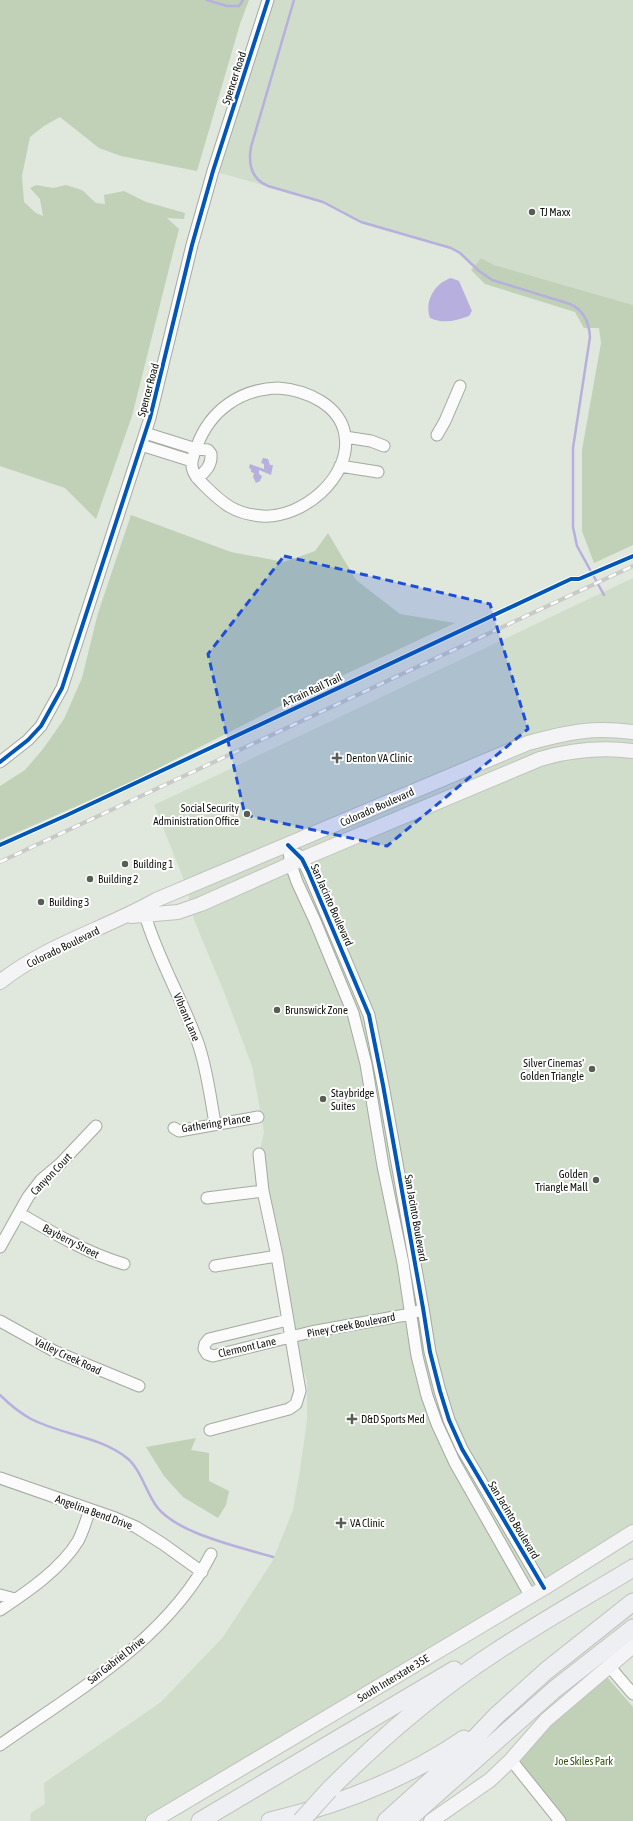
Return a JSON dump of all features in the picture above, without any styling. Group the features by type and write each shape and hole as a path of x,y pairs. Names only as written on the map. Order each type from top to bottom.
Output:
{"highway":[{"path":"300,1821 361,1757 404,1721 494,1653 633,1568"},
{"path":"386,1821 457,1756 496,1716 546,1671 633,1602"},
{"path":"406,1821 555,1690 633,1628"},
{"path":"200,1821 451,1671 494,1653"},
{"path":"270,1821 357,1794 407,1772 448,1749 496,1716"}],"main road":[{"name":"Colorado Boulevard","path":"0,982 40,956 70,941 129,916 156,900 528,743 569,732 599,729 633,732"},
{"name":"Colorado Boulevard","path":"129,916 178,912 201,904 296,862 540,759 562,753 588,749 633,751"},
{"name":"South Interstate 35E","path":"153,1821 544,1588 633,1532"},
{"path":"431,1821 490,1780 511,1760 546,1720 633,1646"}],"street":[{"name":"Spencer Road","path":"0,762 28,740 41,726 62,688 142,445 164,364 178,297 211,176 268,0"},
{"path":"437,435 460,386"},
{"path":"268,389 295,391 320,400 338,419 345,437 344,450 340,466 327,485 313,500 292,511 270,516 251,515 233,509 220,501 197,478 192,465 196,449 203,432 208,424 224,407 245,394 268,389"},
{"path":"145,433 196,449 208,450 212,458 204,473 197,478"},
{"path":"345,437 371,441 384,446"},
{"path":"142,445 192,461"},
{"path":"340,466 378,472"},
{"name":"San Jacinto Boulevard","path":"288,845 338,941 369,1015 430,1352 449,1420 469,1462 544,1588"},
{"name":"San Jacinto Boulevard","path":"296,862 328,952 353,1013 366,1064 409,1299 417,1356 427,1396 437,1424 455,1463 530,1595"},
{"name":"Vibrant Lane","path":"145,915 150,933 198,1042 207,1073 214,1123"},
{"path":"328,952 338,941"},
{"path":"328,952 343,953"},
{"name":"Gathering Plance","path":"174,1128 179,1131 214,1123 258,1116"},
{"name":"Canyon Court","path":"0,1247 28,1197 41,1180 60,1164 96,1126"},
{"path":"379,1139 392,1136"},
{"name":"Clermont Lane","path":"210,1430 289,1409 296,1404 300,1391 277,1256 263,1191 259,1154"},
{"path":"207,1198 263,1191"},
{"name":"Bayberry Street","path":"20,1213 49,1231 101,1257 124,1264"},
{"path":"215,1266 277,1256"},
{"path":"409,1299 422,1302"},
{"name":"Piney Creek Boulevard","path":"290,1337 411,1314 422,1302"},
{"name":"Clermont Lane","path":"288,1320 209,1339 205,1344 204,1350 207,1354 213,1356 290,1337"},
{"name":"Valley Creek Road","path":"0,1321 54,1351 139,1386"},
{"path":"437,1424 449,1420"},
{"name":"Angelina Bend Drive","path":"0,1478 136,1527 202,1572"},
{"path":"0,1610 39,1582 58,1565 78,1541 90,1510"},
{"name":"San Gabriel Drive","path":"0,1745 78,1690 130,1651 155,1629 202,1572 210,1554"},
{"path":"0,1595 15,1600"},
{"path":"609,1666 633,1694"},
{"path":"511,1760 560,1821"}],"highlighted area":[{"path":"284,556 490,604 528,729 387,846 245,815 208,654"}],"shaded area":[{"path":"268,0 633,0 633,305 494,265 481,258 474,266 460,253 451,248 361,222 323,202 213,171"},
{"path":"451,278 459,281 472,311 469,316 454,320 440,321 430,318 428,305 432,294 440,284"},
{"path":"263,458 268,459 270,465 273,465 271,475 259,470 259,474 262,476 260,481 256,483 253,477 254,473 251,472 251,469 249,468 250,464 264,469 264,464 261,463"},
{"path":"633,578 633,1526 147,1821 30,1821 31,1813 45,1804 44,1783 161,1702 223,1637 272,1562 293,1510 307,1421 307,1380 290,1337 259,1154 264,1132 252,1066 224,992 194,920 186,885 154,805"}],"green space":[{"path":"0,0 249,0 240,24 197,171 121,156 99,148 60,117 44,126 30,137 22,176 24,202 36,213 43,216 40,199 30,188 36,185 53,188 66,185 82,190 96,203 105,204 104,195 124,191 146,202 185,213 184,219 167,218 179,229 132,416 96,519 65,488 0,466"},
{"path":"481,258 494,265 633,305 633,545 594,563 582,531 582,450 601,343 599,328 584,328 575,312 485,284 471,270"},
{"path":"131,515 231,552 284,562 315,551 328,533 356,580 400,614 455,623 318,687 129,783 0,840 0,786 25,770 43,749 64,719 82,678 98,613"},
{"path":"196,1438 191,1450 209,1453 209,1481 229,1491 226,1505 218,1518 183,1497 164,1476 146,1447"},
{"name":"Joe Skiles Park","path":"607,1677 633,1707 633,1821 564,1821 541,1787 521,1765 519,1757 551,1724"}],"waterway":[{"path":"207,0 227,6 239,6 243,0"},
{"path":"294,0 251,147 250,159 254,175 262,183 268,186 323,202 361,222 451,248 460,253 479,271 492,280 570,304 582,313 587,322 590,337 573,448 573,527 577,546 604,595"},
{"path":"0,1395 31,1419 55,1429 105,1445 127,1458 132,1462 140,1474 153,1502 167,1516 179,1525 227,1544 273,1557"}],"railway":[{"path":"0,862 633,566"}],"cycle path":[{"path":"0,762 28,740 41,726 62,688 150,418 192,245 213,171 268,0"},
{"name":"A-Train Rail Trail","path":"0,845 571,579 579,579 633,556"},
{"path":"288,845 302,859 308,871 369,1015 383,1085 430,1352 449,1420 462,1449 544,1588"}],"place":[{"name":"TJ Maxx","path":"532,212"},
{"name":"Denton VA Clinic","path":"337,758"},
{"name":"Social Security Administration Office","path":"247,814"},
{"name":"Building 1","path":"125,864"},
{"name":"Building 2","path":"90,879"},
{"name":"Building 3","path":"41,902"},
{"name":"Brunswick Zone","path":"277,1010"},
{"name":"Silver Cinemas' Golden Triangle","path":"592,1069"},
{"name":"Staybridge Suites","path":"323,1099"},
{"name":"Golden Triangle Mall","path":"596,1180"},
{"name":"D&D Sports Med","path":"352,1419"},
{"name":"VA Clinic","path":"341,1523"}]}
